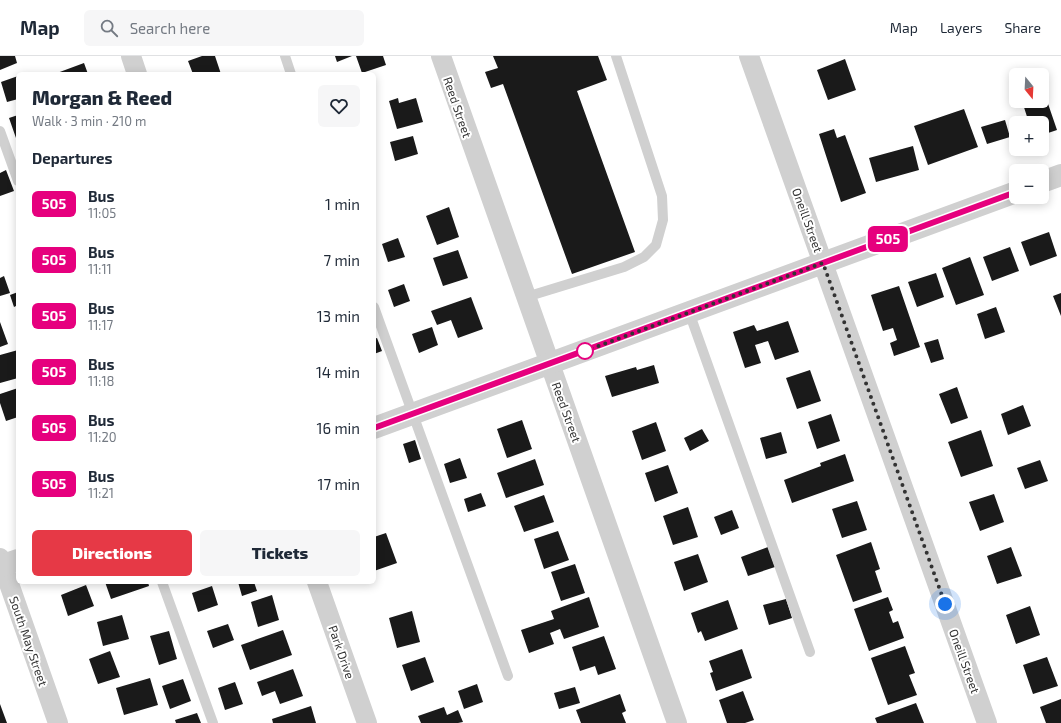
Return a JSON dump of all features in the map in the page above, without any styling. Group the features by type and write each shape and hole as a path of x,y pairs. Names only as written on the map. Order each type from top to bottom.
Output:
{"street":[{"path":"131,56 136,72"},
{"name":"Reed Street","path":"440,56 677,723"},
{"name":"Oneill Street","path":"749,56 987,723"},
{"path":"1049,179 1061,175"},
{"path":"376,427 1009,195"},
{"name":"South May Street","path":"5,562 58,723"},
{"name":"Park Drive","path":"318,584 367,723"}],"lane":[{"path":"285,56 290,72"},
{"path":"526,297 624,267 644,257 656,245 664,220 662,196 616,56"},
{"path":"0,130 16,174"},
{"path":"689,312 810,652"},
{"path":"376,313 508,676"},
{"path":"163,584 213,723"}],"building":[{"path":"0,56 15,56 17,63 0,70"},
{"path":"202,56 215,56 220,72 192,72 188,61"},
{"path":"335,56 352,56 337,62"},
{"path":"356,56 383,56 386,65 362,72"},
{"path":"493,56 598,56 607,80 577,91 635,252 572,274 503,84 491,88 485,72 498,68"},
{"path":"845,59 856,90 828,100 817,70"},
{"path":"84,63 87,72 60,72"},
{"path":"16,77 16,100 7,102 1,82"},
{"path":"398,98 399,103 416,98 423,122 397,129 389,101"},
{"path":"1049,107 1057,130 1049,133 1049,116 1027,116 1024,108 1049,108"},
{"path":"964,109 978,147 928,165 914,126"},
{"path":"16,116 16,138 9,118"},
{"path":"1005,120 1009,137 987,144 981,127"},
{"path":"834,129 837,138 845,135 866,193 841,202 819,134"},
{"path":"413,136 418,154 395,161 390,142"},
{"path":"913,146 919,170 876,182 869,158"},
{"path":"6,170 14,191 0,196 0,173"},
{"path":"449,207 459,237 437,245 426,216"},
{"path":"1049,232 1057,256 1030,266 1021,242"},
{"path":"398,238 405,257 388,262 382,244"},
{"path":"1010,247 1019,271 992,281 983,257"},
{"path":"458,250 468,278 443,286 433,258"},
{"path":"970,257 984,295 956,305 942,268"},
{"path":"936,273 944,297 917,307 908,282"},
{"path":"4,276 10,293 0,296 0,278"},
{"path":"404,284 410,301 394,307 388,290"},
{"path":"899,286 920,347 894,356 890,343 897,340 893,328 883,331 871,295"},
{"path":"16,293 16,306 14,307 10,295"},
{"path":"1061,293 1061,316 1053,296"},
{"path":"471,297 483,329 458,338 451,320 437,325 431,311"},
{"path":"996,307 1005,332 985,339 977,314"},
{"path":"788,321 799,352 775,360 768,341 755,345 761,363 745,368 733,332 754,325 757,331"},
{"path":"0,322 8,344 0,347"},
{"path":"432,327 438,345 419,353 412,334"},
{"path":"376,338 382,351 376,353"},
{"path":"938,339 944,359 931,363 924,343"},
{"path":"16,351 16,379 0,383 0,355"},
{"path":"654,365 659,383 612,397 605,376 636,367 637,370"},
{"path":"810,370 821,401 797,409 786,378"},
{"path":"957,387 968,418 951,424 939,394"},
{"path":"16,389 16,418 6,421 0,403 0,394"},
{"path":"1023,405 1031,426 1008,435 1001,414"},
{"path":"831,414 840,441 817,449 808,422"},
{"path":"522,420 532,449 507,458 497,429"},
{"path":"656,422 666,451 642,460 632,431"},
{"path":"702,429 709,441 690,451 684,438"},
{"path":"981,430 993,466 961,477 948,442"},
{"path":"781,432 787,453 766,459 760,438"},
{"path":"415,440 421,459 409,463 403,444"},
{"path":"845,454 854,481 792,503 784,480 821,466 820,463"},
{"path":"460,458 467,478 450,483 444,464"},
{"path":"535,459 544,485 506,498 497,473"},
{"path":"1040,460 1048,481 1025,489 1017,468"},
{"path":"668,465 678,493 655,502 645,473"},
{"path":"481,493 486,506 468,512 464,499"},
{"path":"994,494 1004,522 980,531 969,502"},
{"path":"544,495 554,522 524,532 514,506"},
{"path":"857,501 867,530 842,538 832,509"},
{"path":"688,507 698,537 673,545 663,516"},
{"path":"732,510 739,528 721,535 714,517"},
{"path":"558,531 569,560 544,569 534,539"},
{"path":"386,533 397,563 376,570 376,536"},
{"path":"871,542 880,569 875,571 882,592 853,602 836,555"},
{"path":"768,547 775,567 748,576 741,557"},
{"path":"1011,547 1022,576 997,584 987,556"},
{"path":"698,554 708,582 684,591 674,562"},
{"path":"575,564 585,593 561,601 551,572"},
{"path":"106,584 148,584 149,586 111,599"},
{"path":"239,584 255,584 257,591 242,596"},
{"path":"86,585 94,606 68,616 61,595"},
{"path":"212,586 218,605 198,612 192,593"},
{"path":"272,595 279,620 258,627 251,602"},
{"path":"589,597 599,627 564,639 560,629 550,633 554,644 529,653 521,630 554,619 551,611"},
{"path":"888,597 893,610 889,612 893,623 898,621 904,638 869,651 854,609"},
{"path":"786,599 792,618 769,625 763,605"},
{"path":"728,600 738,629 705,641 701,631 698,633 691,613"},
{"path":"1030,606 1040,635 1016,644 1006,615"},
{"path":"412,611 420,642 397,648 389,618"},
{"path":"122,615 129,639 103,646 97,622"},
{"path":"228,624 234,640 213,648 207,631"},
{"path":"283,630 292,655 250,670 241,645"},
{"path":"169,631 177,659 159,665 150,636"},
{"path":"604,636 616,669 598,675 595,666 580,671 572,647"},
{"path":"905,646 915,673 909,675 917,695 888,705 871,658"},
{"path":"742,649 752,678 716,691 710,673 713,672 709,661"},
{"path":"110,651 120,677 98,684 89,659"},
{"path":"425,657 434,682 411,691 402,665"},
{"path":"1047,657 1058,686 1033,694 1023,665"},
{"path":"293,669 303,696 280,704 275,691 262,696 257,682"},
{"path":"150,678 158,705 124,715 116,688"},
{"path":"183,679 191,701 170,709 162,686"},
{"path":"235,682 243,704 225,710 218,688"},
{"path":"477,684 483,702 464,709 458,691"},
{"path":"575,687 580,703 559,709 554,693"},
{"path":"743,691 754,720 745,723 727,723 719,700"},
{"path":"620,694 626,711 622,713 626,723 581,723 576,710"},
{"path":"1061,699 1061,723 1046,723 1040,707"},
{"path":"916,703 924,723 877,723 875,718"},
{"path":"0,704 7,723 0,723"},
{"path":"311,706 316,723 273,723 272,719"},
{"path":"444,707 447,715 458,710 463,722 421,723 418,716"},
{"path":"197,713 201,723 176,723 175,720"}],"bus line":[{"name":"505","path":"376,427 1009,195"}],"route":[{"path":"585,351 823,263 945,604"}]}
